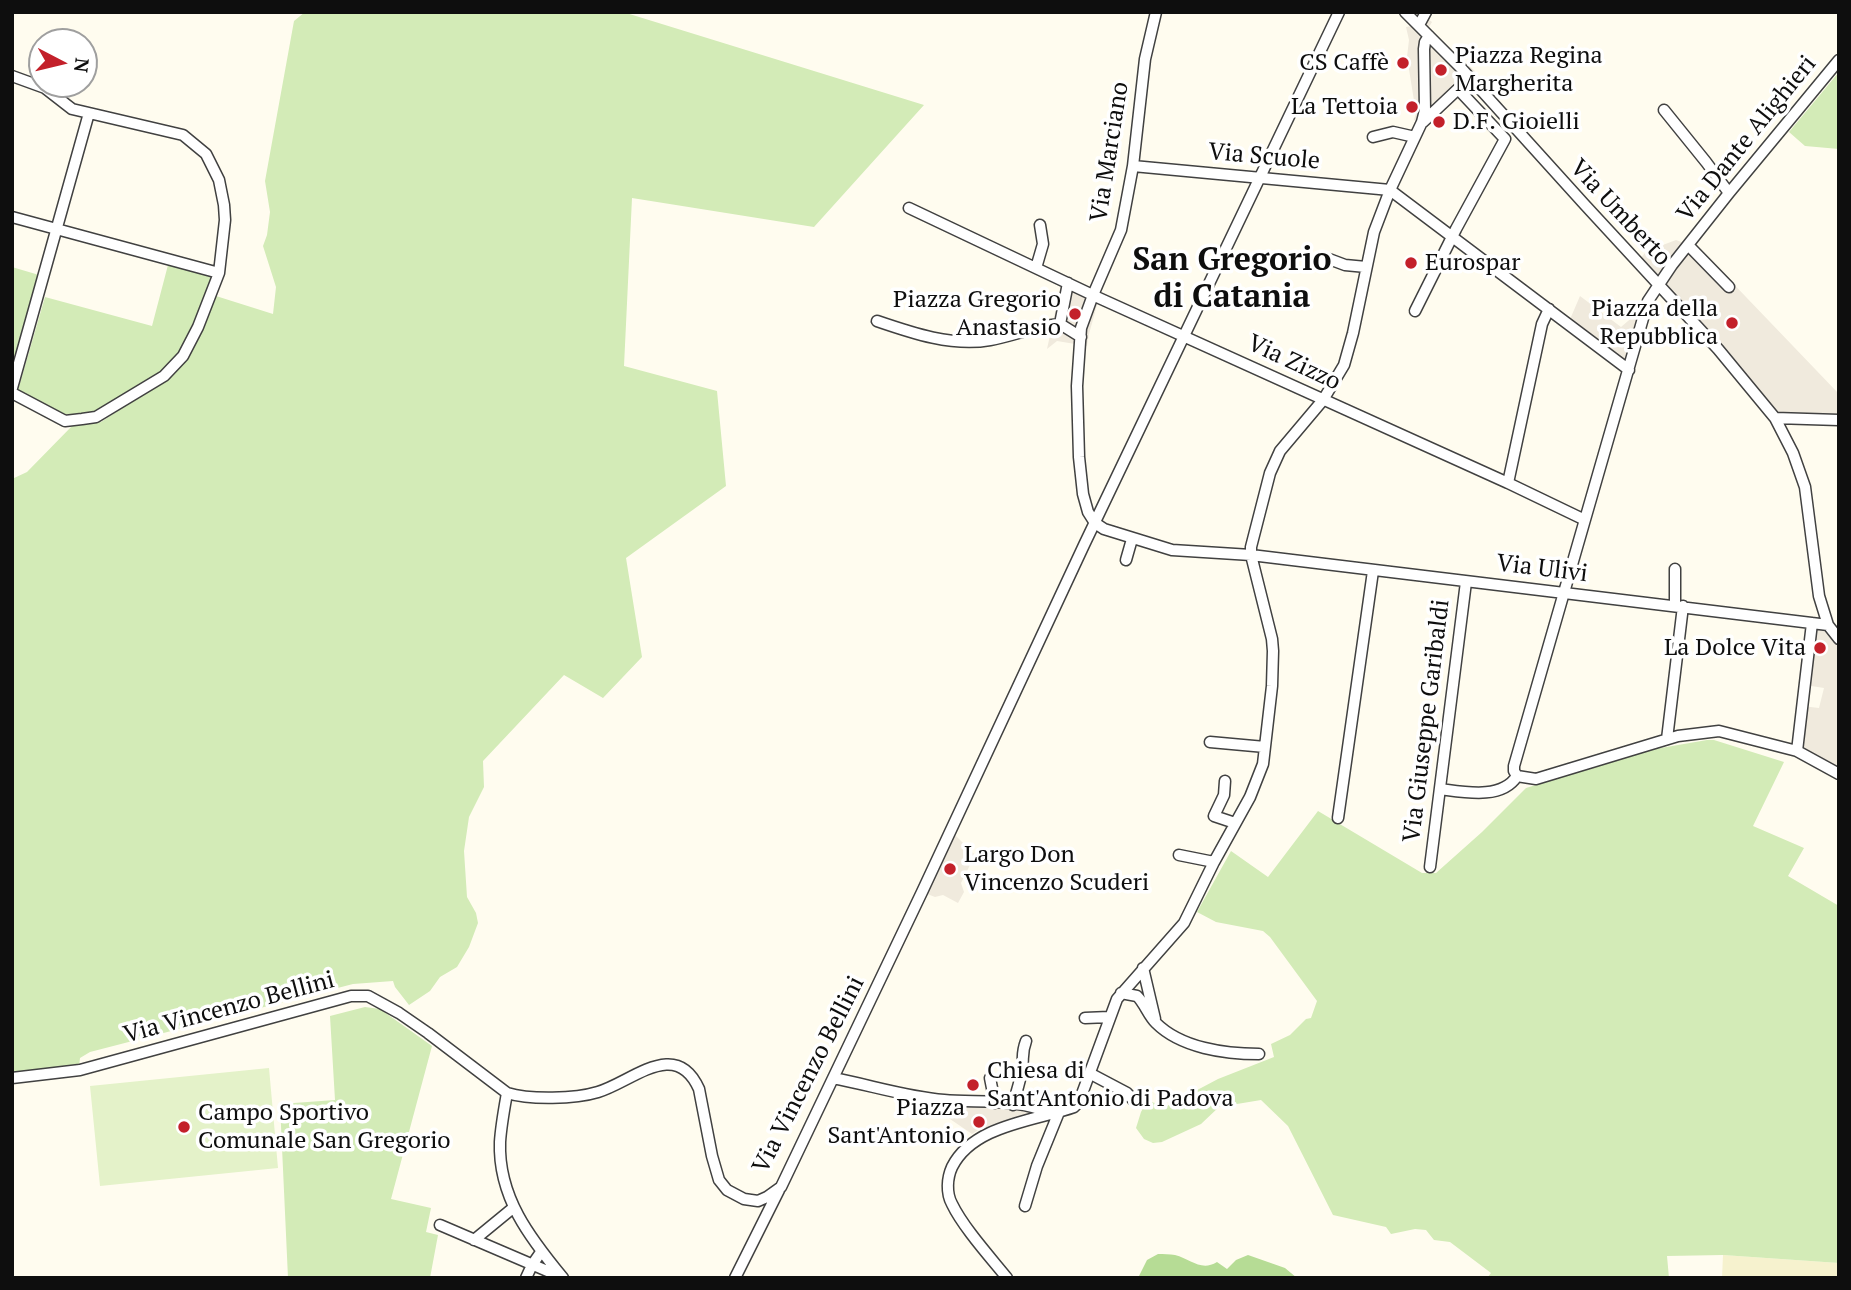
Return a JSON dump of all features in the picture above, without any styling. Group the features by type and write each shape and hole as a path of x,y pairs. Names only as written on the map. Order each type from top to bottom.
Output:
{"street":[{"name":"Via Marciano","path":"1095,523 1088,512 1083,495 1079,457 1077,407 1082,328 1121,230 1133,166 1145,59 1156,12"},
{"name":"Via Vincenzo Bellini","path":"12,1078 80,1070 351,996 368,996 428,1033 507,1093 531,1098 597,1093 654,1066 677,1065 687,1070 699,1089 712,1156 719,1180 727,1190 744,1199 758,1201 781,1187 1339,12"},
{"path":"1405,12 1419,25 1426,12"},
{"name":"Via Umberto","path":"1419,25 1718,349 1775,418 1793,453 1805,487 1819,596 1828,625 1837,635"},
{"path":"1007,1278 950,1201 950,1172 960,1153 978,1137 1074,1107 1079,1102 1117,999 1184,923 1250,797 1263,764 1273,651 1251,547 1270,472 1280,451 1323,400 1345,365 1374,232 1390,190 1422,122 1425,110 1424,49 1429,36"},
{"name":"Via Dante Alighieri","path":"1517,776 1514,766 1648,301 1729,192 1839,60"},
{"path":"12,76 44,88 72,109 183,135 206,154 219,180 224,205 219,273 198,327 183,356 164,376 96,417 65,421 12,391 89,113"},
{"path":"1415,311 1505,139 1458,89 1422,122"},
{"path":"1664,110 1729,192"},
{"path":"1373,137 1393,132 1415,137"},
{"name":"Via Scuole","path":"1133,166 1390,190"},
{"path":"1390,190 1629,370"},
{"name":"Via Zizzo","path":"909,208 1585,520"},
{"path":"12,216 219,273"},
{"path":"1036,268 1043,244 1040,225"},
{"path":"1688,244 1729,288"},
{"path":"1329,259 1345,265 1366,267"},
{"path":"1056,325 1068,283"},
{"path":"1508,483 1542,324 1549,309"},
{"path":"877,321 900,329 966,342 987,341 1056,325 1081,341"},
{"path":"1775,418 1839,420"},
{"name":"Via Ulivi","path":"1095,523 1132,539 1172,550 1251,555 1828,625"},
{"path":"1126,560 1132,539"},
{"path":"1667,739 1679,606 1675,569"},
{"path":"1338,818 1373,571"},
{"name":"Via Giuseppe Garibaldi","path":"1430,867 1466,582"},
{"path":"1797,751 1812,623"},
{"path":"1440,789 1479,794 1512,785 1517,776 1536,779 1678,736 1719,731 1797,751 1839,774"},
{"path":"1210,742 1265,747"},
{"path":"1225,781 1224,795 1214,816 1235,823"},
{"path":"1179,855 1214,862"},
{"path":"1143,968 1155,1023"},
{"path":"1121,993 1137,996 1155,1023 1194,1045 1219,1052 1259,1054"},
{"path":"1085,1018 1109,1017"},
{"path":"1013,1105 1023,1065 1021,1052 1026,1041"},
{"path":"1091,1074 1127,1093 1134,1101"},
{"path":"833,1078 929,1098 1013,1105 1055,1113"},
{"path":"990,1078 995,1103"},
{"path":"507,1093 500,1145 502,1166 513,1208 533,1242 563,1278"},
{"path":"1025,1206 1055,1113"},
{"path":"735,1278 781,1187"},
{"path":"474,1240 513,1208"},
{"path":"440,1225 563,1278"},
{"path":"526,1278 541,1251"}],"shaded area":[{"name":"Piazza Regina Margherita","path":"1424,16 1432,22 1429,27 1433,32 1479,75 1429,125 1414,120 1416,113 1407,57 1409,40 1406,27 1418,25"},
{"name":"Piazza della Repubblica","path":"1676,240 1700,249 1839,394 1839,420 1775,418 1637,262 1647,251"},
{"name":"Piazza Gregorio Anastasio","path":"1062,280 1099,298 1087,346 1057,341 1047,349"},
{"path":"1580,296 1621,327 1635,315 1643,319 1629,370 1568,324"},
{"path":"1812,623 1828,625 1839,639 1839,774 1797,751 1802,706 1819,708 1824,688 1805,685"},
{"name":"Largo Don Vincenzo Scuderi","path":"951,831 975,855 961,883 964,892 958,903 943,895 935,897 922,892"},
{"name":"Piazza Sant'Antonio","path":"929,1098 1042,1110 972,1134 928,1104"},
{"path":"1723,1255 1839,1263 1839,1278 1722,1278"}],"green space":[{"path":"305,12 623,12 924,105 814,227 632,198 624,366 717,391 726,486 626,558 642,657 603,698 564,675 483,761 484,787 469,817 464,851 467,897 478,923 469,947 457,967 440,977 430,991 409,1005 393,981 353,984 90,1052 80,1058 79,1066 12,1074 12,479 27,472 72,426 101,422 165,380 188,360 216,296 273,314 276,287 263,246 270,212 265,181 294,21"},
{"path":"1839,72 1839,149 1805,146 1789,132"},
{"path":"168,265 213,276 190,340 170,365 139,387 83,415 65,414 18,390 45,297 152,326"},
{"path":"12,267 39,275 12,370"},
{"path":"1707,740 1784,762 1753,826 1804,848 1788,876 1839,906 1839,1263 1723,1255 1667,1256 1669,1278 1487,1278 1491,1273 1450,1242 1434,1240 1426,1230 1415,1229 1391,1234 1386,1227 1333,1215 1288,1126 1261,1100 1219,1107 1201,1124 1162,1142 1153,1143 1144,1139 1136,1128 1147,1101 1167,1106 1218,1079 1274,1057 1271,1044 1290,1035 1306,1019 1311,1018 1317,1001 1263,931 1216,922 1197,912 1231,851 1268,877 1318,811 1422,873 1436,873 1526,788 1655,749"},
{"path":"365,1007 380,1009 432,1046 391,1199 431,1208 426,1232 438,1235 430,1278 288,1278 280,1104 335,1100 330,1016"},
{"name":"Campo Sportivo Comunale San Gregorio","path":"269,1068 278,1168 100,1186 90,1086"},
{"path":"1158,1254 1175,1255 1206,1266 1217,1262 1227,1269 1236,1260 1248,1255 1285,1268 1297,1278 1138,1278 1147,1260"}],"place":[{"name":"CS Caffè","path":"1403,63"},
{"name":"Piazza Regina Margherita","path":"1441,70"},
{"name":"La Tettoia","path":"1412,107"},
{"name":"D.F. Gioielli","path":"1439,122"},
{"name":"Eurospar","path":"1411,263"},
{"name":"Piazza Gregorio Anastasio","path":"1075,314"},
{"name":"Piazza della Repubblica","path":"1732,323"},
{"name":"La Dolce Vita","path":"1820,648"},
{"name":"Largo Don Vincenzo Scuderi","path":"950,869"},
{"name":"Chiesa di Sant'Antonio di Padova","path":"973,1085"},
{"name":"Piazza Sant'Antonio","path":"979,1122"},
{"name":"Campo Sportivo Comunale San Gregorio","path":"184,1127"}],"district":[{"name":"San Gregorio di Catania","path":"1232,280"}]}
